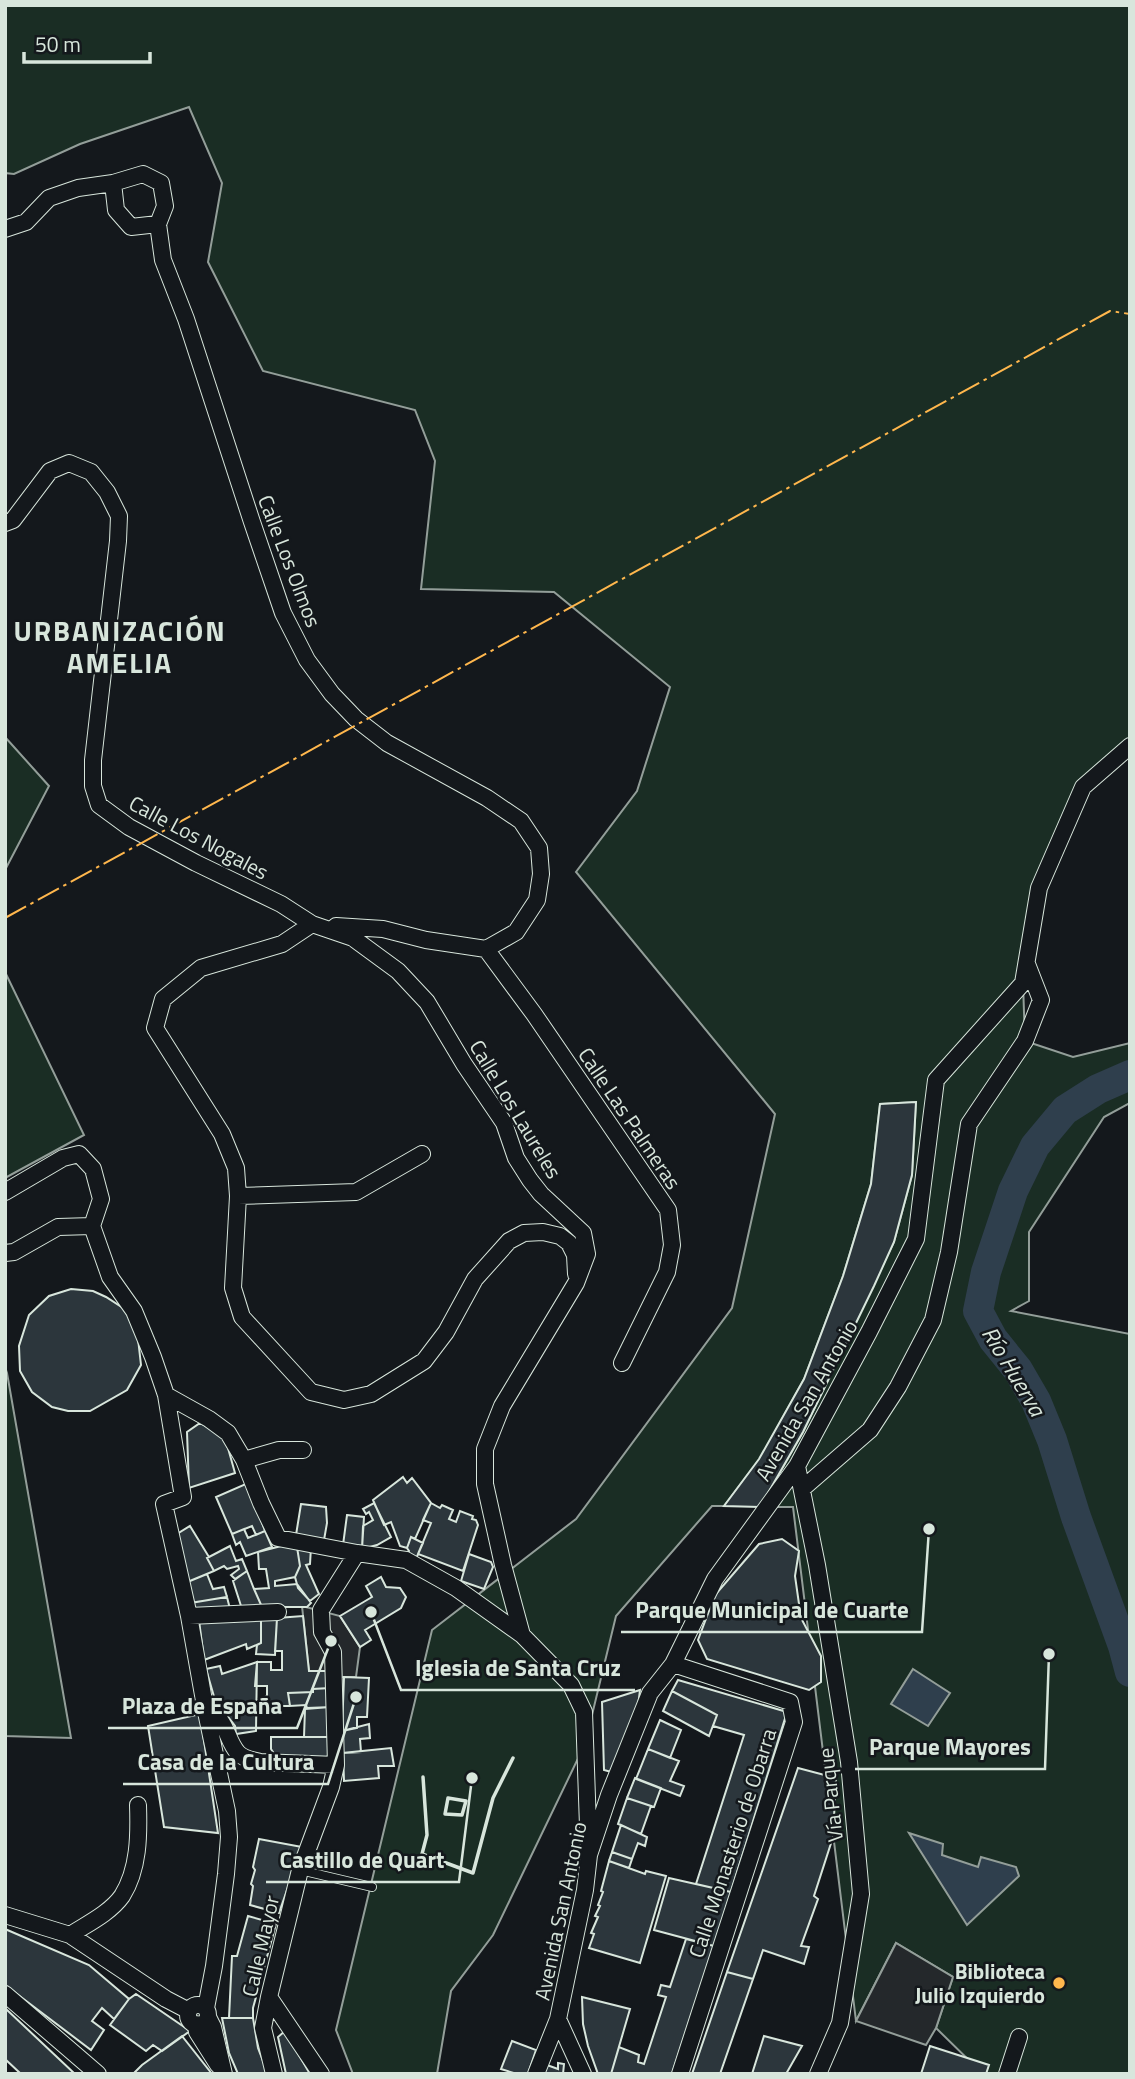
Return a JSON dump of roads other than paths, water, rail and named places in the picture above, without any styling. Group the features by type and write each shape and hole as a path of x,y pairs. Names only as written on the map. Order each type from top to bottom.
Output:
{"street":[{"name":"Calle Los Olmos","path":"5,229 26,222 49,198 78,188 113,183 143,174 161,183 165,206 158,224 163,260 186,319 283,612 307,660 332,694 356,719 387,743 487,798 522,821 540,848 541,874 537,900 516,932 486,949"},
{"path":"113,183 116,210 131,227 158,224"},
{"name":"Calle Los Nogales","path":"5,523 13,520 50,471 69,463 91,472 107,492 119,516 93,760 93,786 99,805 129,827 281,904 312,924"},
{"path":"802,1489 870,1430 898,1387 933,1320 949,1252 969,1124 1025,1041 1041,1000 1027,961 1039,888 1083,787 1130,746"},
{"path":"486,949 426,940 383,929 312,924 282,944 201,968 163,999 155,1028 222,1133 236,1168 233,1288 242,1317 311,1392 344,1400 371,1394 424,1361 446,1332 475,1279 509,1241 524,1233 543,1232 560,1236 569,1243 575,1255 576,1283"},
{"name":"Calle Los Laureles","path":"312,924 353,939 398,971 427,1002 504,1123 516,1158 530,1180 541,1194 583,1233 587,1254 576,1283 502,1406 485,1450 485,1484 522,1635"},
{"name":"Calle Las Palmeras","path":"486,949 534,1014 668,1210 672,1245 667,1272 622,1363"},
{"name":"Avenida San Antonio","path":"536,2074 558,2019 585,1890 589,1855 609,1795 650,1693 673,1664 715,1579 797,1466 869,1332 916,1239 936,1080 1023,983 1027,961"},
{"path":"5,1192 64,1158 79,1154 93,1169 101,1199 92,1226 110,1277 134,1311 166,1395 183,1497 164,1504 227,1811 229,1837 225,1887 214,1966 199,2015 197,2032 223,2074"},
{"path":"237,1196 356,1192 422,1154"},
{"path":"5,1253 14,1252 58,1227 92,1226"},
{"path":"166,1395 228,1433 244,1460 278,1538 406,1560 456,1588 522,1635 571,1685 584,1712 589,1855"},
{"path":"244,1460 279,1450 303,1450"},
{"name":"Vía Parque","path":"797,1466 817,1565 849,1762 861,1894 840,2023 818,2074"},
{"name":"Calle Mayor","path":"274,2074 263,2028 269,1997 300,1870 331,1787 336,1765 333,1652 322,1632 321,1610 357,1553"},
{"path":"189,1616 278,1612"},
{"name":"Calle Monasterio de Obarra","path":"673,1664 790,1702 794,1722 680,2074"},
{"path":"206,1713 212,1714 224,1724 239,1754 248,1759 260,1762 336,1765"},
{"path":"69,1935 97,1919 121,1896 134,1867 139,1836 138,1805"},
{"path":"5,1915 69,1935 166,1999 199,2015"},
{"path":"5,1994 99,2074"},
{"path":"269,1997 321,2074"},
{"path":"558,2019 583,2074"},
{"path":"1007,2074 1019,2037"}],"lane":[{"path":"300,1870 372,1887"}],"water":[{"path":"913,1669 950,1693 928,1726 891,1704"},
{"path":"909,1833 943,1844 942,1855 978,1867 981,1857 1016,1867 1019,1876 967,1925"}],"waterway":[{"name":"Río Huerva","path":"1130,1075 1098,1089 1065,1110 1035,1146 1013,1191 986,1272 978,1311 993,1339 1018,1370 1036,1401 1052,1440 1130,1672"}],"place":[{"name":"Parque Municipal de Cuarte","path":"929,1529"},
{"name":"Iglesia de Santa Cruz","path":"371,1612"},
{"name":"Plaza de España","path":"331,1641"},
{"name":"Parque Mayores","path":"1049,1654"},
{"name":"Casa de la Cultura","path":"356,1697"},
{"name":"Castillo de Quart","path":"472,1778"},
{"name":"Biblioteca Julio Izquierdo","path":"1059,1983"}],"district":[{"name":"URBANIZACIÓN AMELIA","path":"120,646"}]}
